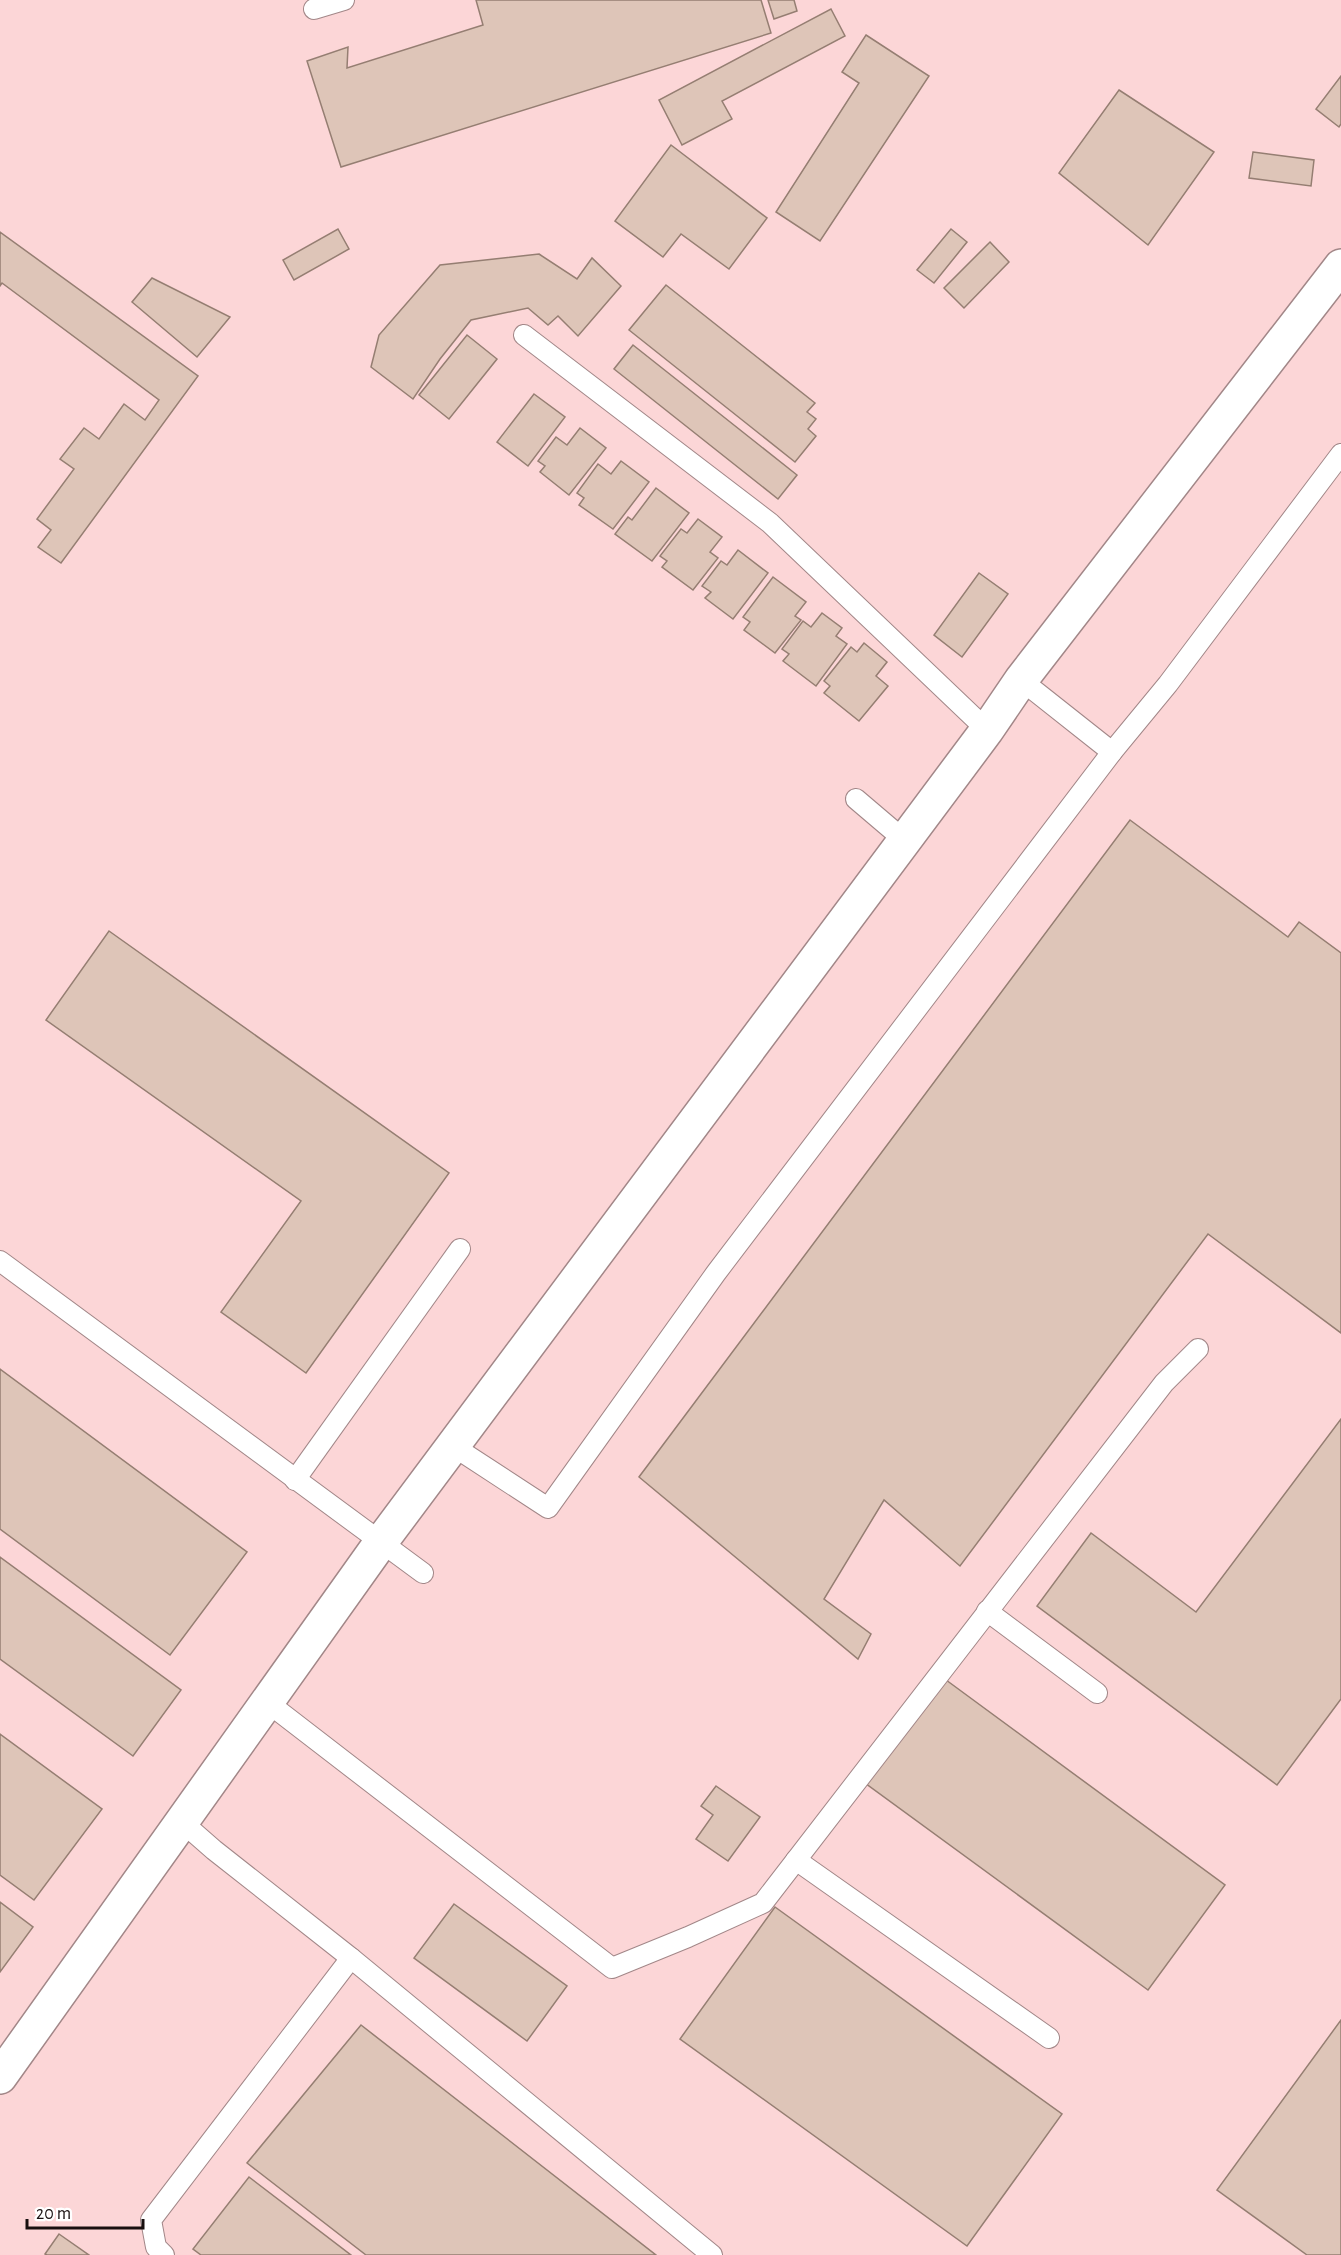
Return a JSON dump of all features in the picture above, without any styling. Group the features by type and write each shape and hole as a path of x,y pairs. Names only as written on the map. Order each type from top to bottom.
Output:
{"street":[{"path":"1,2073 381,1542 903,839 987,730 1021,680 1341,266"}],"lane":[{"path":"314,9 344,0"},
{"path":"524,335 770,523 987,730"},
{"path":"453,1446 548,1508 716,1273 1112,752 1168,684 1339,461"},
{"path":"1021,680 1112,752"},
{"path":"856,799 903,839"},
{"path":"295,1480 460,1249"},
{"path":"0,1262 423,1573"},
{"path":"267,1702 612,1968 763,1903 1164,1383 1198,1349"},
{"path":"987,1611 1097,1693"},
{"path":"182,1821 214,1850 351,1958 712,2255"},
{"path":"796,1860 1049,2038"},
{"path":"164,2255 156,2247 151,2220 351,1958"}],"shaded area":[{"path":"0,0 1341,0 1341,2255 0,2255"}],"building":[{"path":"476,0 761,0 771,33 341,167 307,61 348,47 347,68 483,25"},
{"path":"768,0 794,0 797,11 774,19"},
{"path":"831,9 845,36 722,101 732,119 682,145 659,100"},
{"path":"866,35 929,76 820,241 776,212 859,83 842,72"},
{"path":"1341,76 1341,124 1339,127 1316,109"},
{"path":"1119,90 1214,152 1148,245 1059,173"},
{"path":"671,145 767,218 729,269 681,234 663,257 615,221"},
{"path":"1253,152 1314,160 1311,186 1249,178"},
{"path":"338,229 349,249 294,280 283,260"},
{"path":"951,229 967,242 934,283 917,270"},
{"path":"0,232 198,376 61,563 38,547 51,530 37,519 74,469 60,459 84,428 99,439 124,404 145,420 159,400 2,283 0,286"},
{"path":"990,242 1009,262 964,308 944,288"},
{"path":"539,254 577,279 592,258 621,286 578,336 558,316 548,325 528,308 471,320 440,359 413,399 371,367 379,335 440,265"},
{"path":"152,278 230,317 197,357 132,302"},
{"path":"666,285 815,403 807,412 816,419 808,429 816,436 795,462 629,330"},
{"path":"467,335 497,359 449,419 419,395"},
{"path":"633,345 797,475 778,499 614,369"},
{"path":"534,394 565,417 528,466 497,442"},
{"path":"580,428 606,448 569,495 540,472 545,466 538,461 556,437 567,445"},
{"path":"621,461 649,482 613,529 579,505 584,498 577,493 598,464 611,474"},
{"path":"656,488 689,513 652,561 615,534 628,517 632,520"},
{"path":"698,519 722,537 710,552 718,558 693,590 662,567 667,561 660,556 681,529 687,533"},
{"path":"738,550 768,573 733,619 705,598 711,592 702,586 721,561 727,565"},
{"path":"979,573 1008,594 962,657 934,635"},
{"path":"773,577 806,602 795,616 801,620 775,653 744,630 750,622 743,617"},
{"path":"822,613 842,628 836,636 847,644 816,686 783,661 789,654 782,649 803,621 811,627"},
{"path":"864,643 887,662 876,676 888,686 859,721 824,693 830,686 824,681 851,647 857,652"},
{"path":"1130,820 1288,937 1299,922 1341,953 1341,1333 1208,1234 960,1566 884,1500 824,1599 871,1634 858,1659 639,1477"},
{"path":"109,931 449,1173 306,1373 221,1312 301,1201 46,1020"},
{"path":"0,1369 247,1552 170,1655 0,1529"},
{"path":"1341,1419 1341,1699 1277,1785 1037,1606 1091,1533 1196,1612"},
{"path":"0,1557 181,1690 133,1756 0,1659"},
{"path":"942,1677 1225,1885 1148,1990 865,1783"},
{"path":"0,1734 102,1809 34,1900 0,1875"},
{"path":"716,1786 760,1817 728,1861 696,1839 713,1815 701,1806"},
{"path":"0,1902 33,1927 0,1972"},
{"path":"454,1904 567,1986 527,2041 414,1958"},
{"path":"775,1907 1062,2114 967,2246 680,2039"},
{"path":"1341,2020 1341,2255 1307,2255 1217,2190"},
{"path":"361,2025 656,2255 366,2255 247,2163"},
{"path":"249,2177 351,2255 201,2255 193,2249"},
{"path":"59,2234 89,2255 45,2254"}]}
